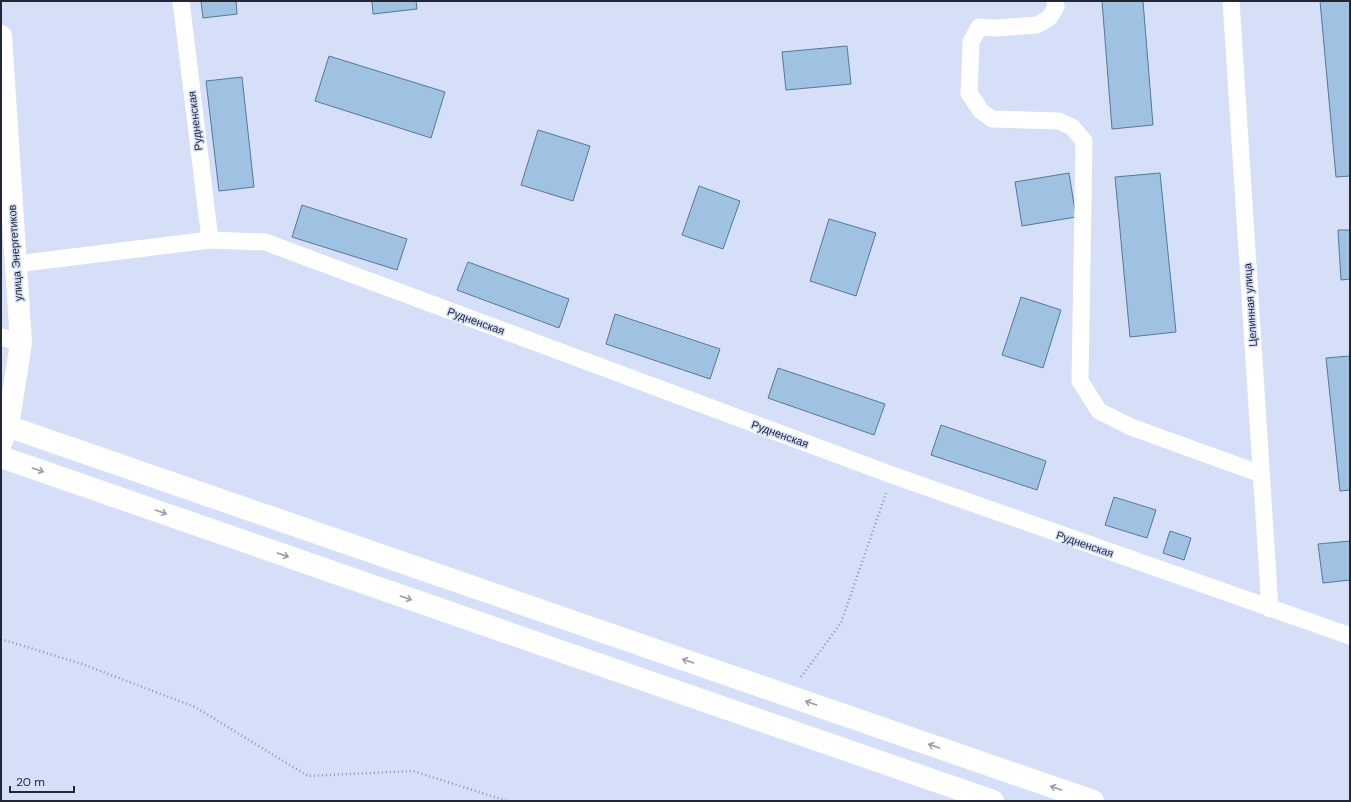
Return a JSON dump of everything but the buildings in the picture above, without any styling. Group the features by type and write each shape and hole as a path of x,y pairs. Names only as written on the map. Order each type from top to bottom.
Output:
{"main road":[{"name":"улица Энергетиков","path":"1,36 16,264 3,431"},
{"path":"3,431 787,695 1093,801"},
{"path":"1,457 992,801"}],"street":[{"name":"Рудненская","path":"181,1 210,240"},
{"path":"1055,1 1056,7 1049,18 1037,26 996,28 979,27 971,42 969,93 981,111 992,119 1059,121 1072,127 1084,141 1080,381 1099,411 1130,427 1261,474"},
{"name":"Целинная улица","path":"1230,1 1270,609"},
{"name":"Рудненская","path":"16,264 210,240 265,242 892,475 1350,636"}],"path":[{"path":"787,695 841,623 892,475"},
{"path":"1,639 82,664 195,707 308,776 413,771 507,801"}]}
